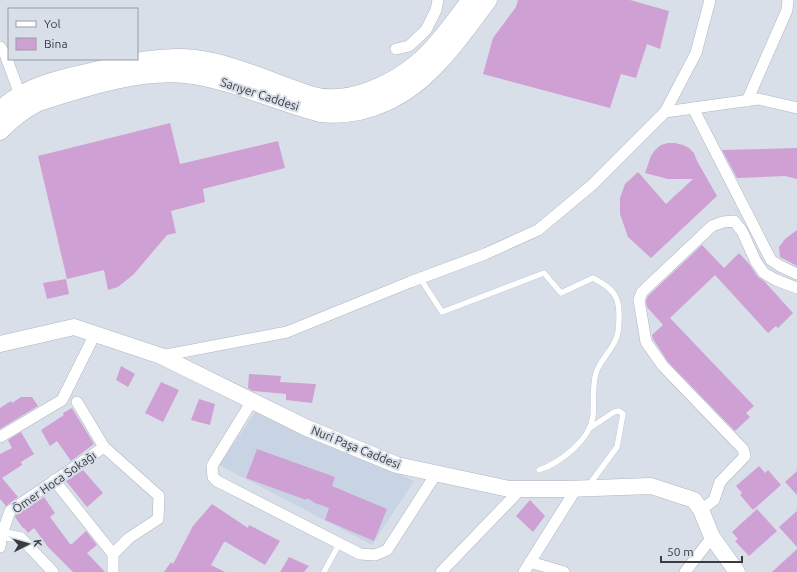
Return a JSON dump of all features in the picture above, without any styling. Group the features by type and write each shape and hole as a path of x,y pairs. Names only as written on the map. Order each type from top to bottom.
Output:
{"main road":[{"name":"Sarıyer Caddesi","path":"0,131 34,88 80,74 140,61 175,58 195,59 220,64 312,96 337,98 352,96 369,91 395,79 420,61 471,0"},
{"name":"Sarıyer Caddesi","path":"0,110 23,102 38,102 144,74 166,72 218,80 321,113 335,115 351,113 372,108 409,89 439,62 488,0"}],"street":[{"path":"396,49 409,46 426,30 436,10 438,0"},
{"path":"161,356 287,332 420,278 485,254 538,230 592,185 665,112 696,53 710,0"},
{"path":"747,101 787,10 788,0"},
{"path":"0,47 5,54 23,102"},
{"path":"665,112 758,100 797,108"},
{"path":"693,108 771,260 797,274"},
{"path":"737,572 712,537 702,510 714,500 720,482 745,456 743,449 663,366 646,342 639,300 642,292 712,226 723,222 734,221 742,231 756,262 764,273 776,280 797,288"},
{"name":"Nuri Paşa Caddesi","path":"0,344 74,327 161,356 307,428 397,466 508,489 651,486 694,500 702,510"},
{"path":"0,438 62,400 95,334"},
{"path":"252,401 212,466 213,477 217,482 360,554 367,556 375,555 386,550 436,474"},
{"path":"77,402 104,447"},
{"name":"Ömer Hoca Sokağı","path":"0,547 2,534 10,511 104,447 159,496 158,519 129,538 113,554"},
{"path":"54,480 113,554 113,572"},
{"path":"524,572 581,488"},
{"path":"441,572 520,489"},
{"path":"2,534 22,538 53,572"},
{"path":"685,572 712,537"},
{"path":"530,562 564,572"}],"lane":[{"path":"420,278 442,312 544,273 561,293 593,278 612,290 618,299 620,311 619,329 616,340 597,371 594,382 593,416 590,428 582,440 561,458 539,470"},
{"path":"581,488 617,447 623,414 619,411 614,412 590,428"},
{"path":"324,572 339,544"}],"shaded area":[{"path":"258,408 414,481 372,545 219,465"}],"building":[{"path":"518,0 630,0 669,11 660,49 647,44 636,78 621,74 610,108 483,74 493,38 516,7"},
{"path":"170,123 180,164 278,141 285,168 203,189 205,202 171,211 176,233 167,235 134,274 118,287 108,290 104,270 67,279 38,156"},
{"path":"668,143 683,145 694,153 717,196 651,258 628,237 620,214 620,198 625,184 638,172 666,204 693,179 668,179 645,173 651,156 655,150 661,145"},
{"path":"797,148 797,179 785,176 737,178 722,150"},
{"path":"797,230 797,266 780,257 779,247 785,239"},
{"path":"702,245 724,268 739,253 758,277 764,281 793,313 778,328 776,326 768,333 715,275 670,318 754,406 746,413 750,417 735,431 668,362 652,335 663,325 647,307 646,301 648,296"},
{"path":"66,279 69,294 47,299 43,283"},
{"path":"121,366 135,374 128,387 116,380"},
{"path":"249,374 281,376 280,382 316,384 312,403 286,400 286,394 253,391 248,388"},
{"path":"161,382 179,390 163,422 145,413"},
{"path":"21,397 32,397 38,406 0,429 0,408"},
{"path":"199,399 215,404 210,425 191,420"},
{"path":"72,408 94,444 71,461 57,441 50,446 41,430"},
{"path":"21,432 34,454 21,462 22,465 2,478 18,497 6,506 0,499 0,454 12,448 8,440"},
{"path":"257,449 335,477 332,486 387,509 374,541 325,520 329,508 315,503 307,498 306,500 246,478"},
{"path":"759,466 765,473 768,470 781,485 753,510 740,495 742,493 736,486"},
{"path":"83,470 103,493 87,507 66,481"},
{"path":"797,471 797,495 785,482"},
{"path":"44,497 55,513 50,517 70,544 72,544 86,531 97,545 87,553 105,572 73,572 48,547 34,528 28,533 23,528 15,517 16,515"},
{"path":"530,500 545,516 533,532 516,516"},
{"path":"212,504 248,528 249,525 280,541 265,565 224,542 211,565 225,572 164,572 171,562 173,564 193,526"},
{"path":"757,509 777,531 749,556 735,541 738,539 732,532"},
{"path":"797,511 797,547 779,527"},
{"path":"797,549 797,572 772,572"},
{"path":"289,557 309,566 304,572 280,572"}]}
